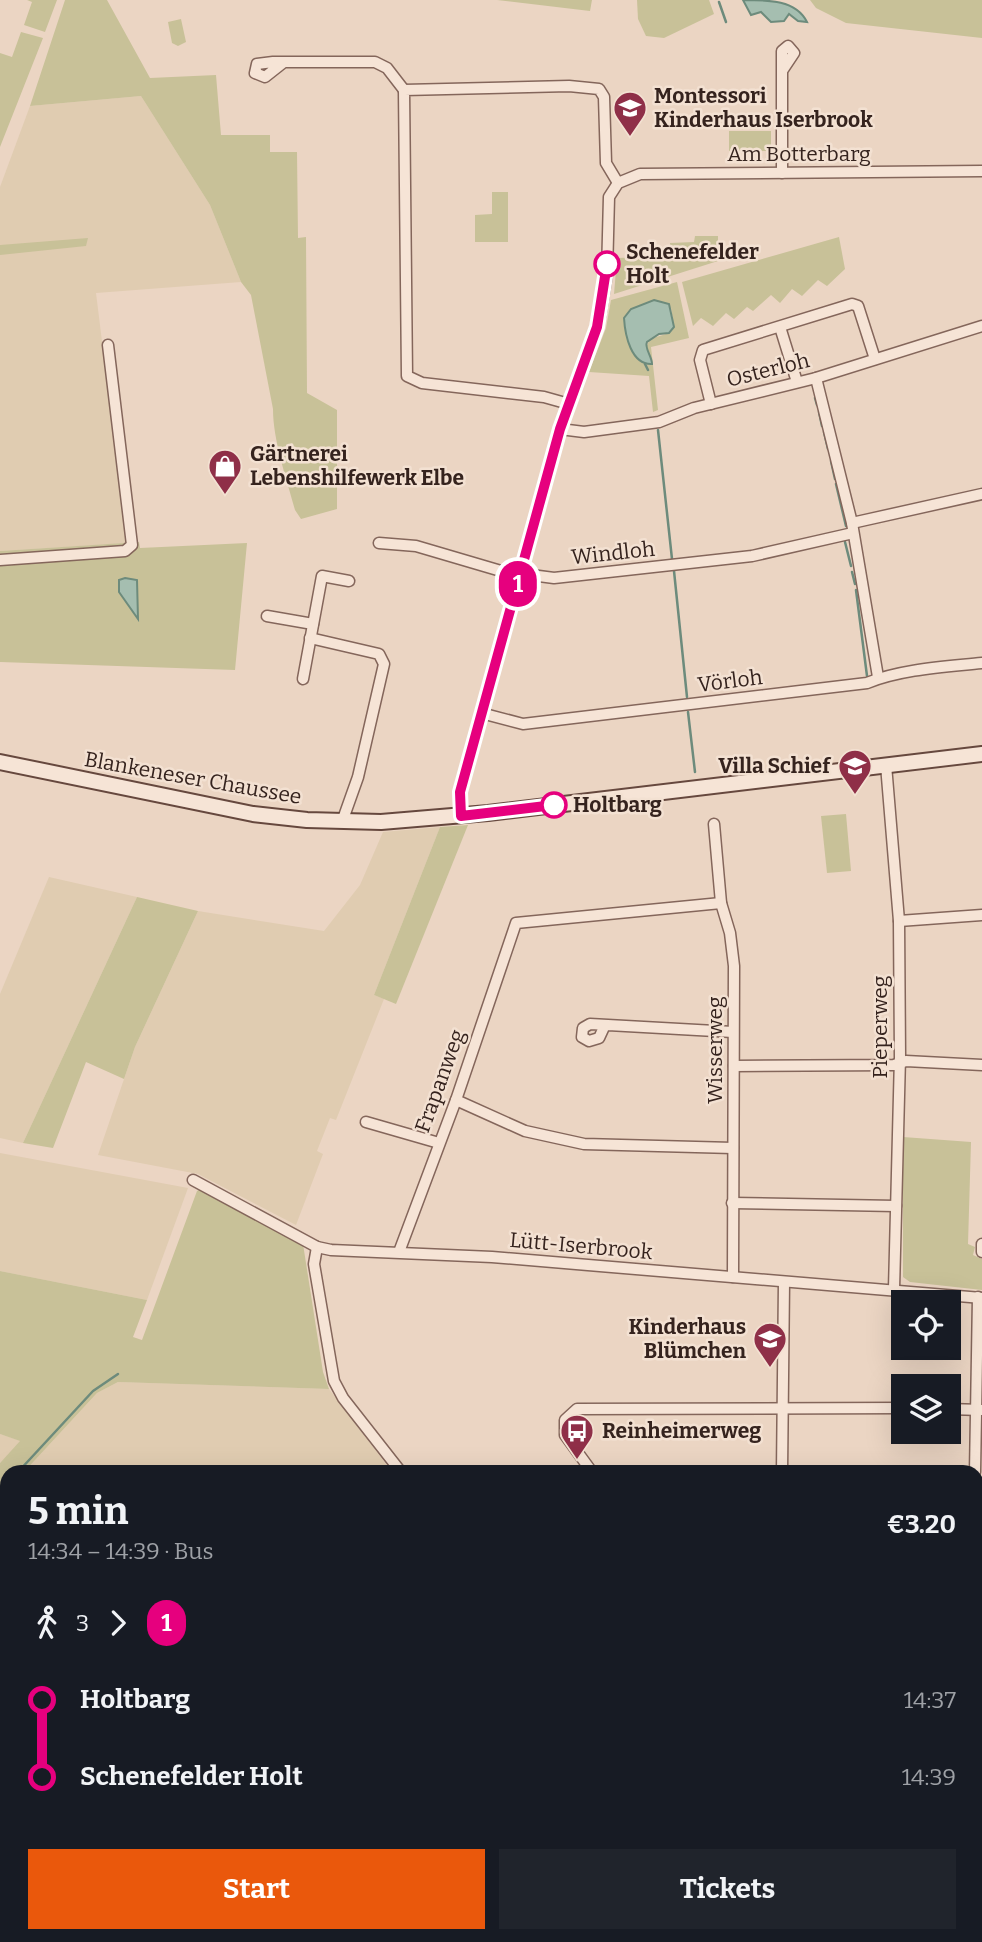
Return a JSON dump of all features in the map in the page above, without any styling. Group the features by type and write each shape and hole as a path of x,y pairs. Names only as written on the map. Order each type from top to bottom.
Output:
{"main road":[{"name":"Blankeneser Chaussee","path":"0,762 223,808 342,822 381,822 461,816 982,754"}],"street":[{"path":"284,62 375,62 387,68 404,90 407,376 417,382 544,397 569,404"},
{"path":"782,71 782,173"},
{"path":"404,90 593,87 604,97 606,163 618,183 608,203 607,274 600,316 560,429 481,713 460,792 461,816"},
{"name":"Am Botterbarg","path":"618,183 640,174 982,171"},
{"path":"710,404 701,353 852,304 858,306 875,359"},
{"name":"Osterloh","path":"560,429 583,432 651,423 710,404 816,378 982,326"},
{"path":"780,327 797,382"},
{"path":"0,559 125,551 132,545 108,345"},
{"path":"816,378 852,528 878,677"},
{"name":"Windloh","path":"379,543 416,546 501,571 560,578 752,556 982,494"},
{"path":"303,679 322,576 349,581"},
{"path":"267,616 313,624"},
{"path":"310,638 369,650 379,654 384,664 358,777 342,822"},
{"name":"Vörloh","path":"481,713 523,724 867,683 878,677 982,663"},
{"name":"Pieperweg","path":"886,765 899,922 900,1063 894,1289"},
{"name":"Wisserweg","path":"714,824 721,903 734,966 733,1277"},
{"name":"Frapanweg","path":"400,1252 456,1100 516,923 721,903"},
{"path":"899,922 982,915"},
{"path":"605,1025 733,1032"},
{"path":"734,1066 906,1061 982,1065"},
{"path":"456,1100 525,1131 584,1144 733,1148"},
{"path":"366,1122 439,1143"},
{"name":"Lütt-Iserbrook","path":"193,1180 317,1247 492,1256 980,1297"},
{"path":"732,1203 895,1206"},
{"path":"982,1244 982,1252"},
{"path":"317,1247 314,1264 334,1381 343,1398 396,1465"},
{"path":"782,1465 784,1282"},
{"path":"975,1465 980,1297"},
{"path":"588,1465 565,1435 565,1420 573,1410 581,1408 891,1408"},
{"path":"961,1409 979,1410"}],"shaded area":[{"path":"27,0 57,0 45,32 24,25 32,2"},
{"path":"65,0 107,0 150,78 216,75 221,135 270,135 270,152 297,152 298,238 306,237 307,393 337,410 337,509 301,519 295,510 278,446 251,295 241,282 210,205 141,96 30,106"},
{"path":"497,0 592,0 590,11"},
{"path":"637,0 709,0 714,14 664,38 646,36 638,19"},
{"path":"743,0 772,1 789,5 807,22 798,21 789,14 784,21 771,22 761,12 751,15"},
{"path":"810,0 982,0 982,38 846,23 816,8"},
{"path":"181,19 186,42 178,46 172,43 168,22"},
{"path":"21,32 43,38 0,147 0,53 12,57"},
{"path":"141,96 210,205 241,282 96,293 127,543 0,551 0,187 30,106"},
{"path":"729,131 771,131 771,151 729,151"},
{"path":"492,192 508,192 508,242 475,242 475,215 492,214"},
{"path":"695,236 718,236 718,261 614,294 617,258 647,257 648,251 670,250 670,243 694,242"},
{"path":"839,237 845,269 827,286 818,280 802,296 792,289 780,303 771,295 753,311 747,307 734,319 726,313 713,326 701,318 693,326 682,282"},
{"path":"88,238 86,246 0,255 0,245"},
{"path":"677,282 689,338 651,347 658,410 653,412 649,376 589,372 606,328 611,300","holes":["646,303 671,308 674,327 666,334 650,339 646,348 630,347 624,318 631,309"]},
{"path":"654,300 669,304 674,327 669,333 659,334 647,342 652,364 639,360 630,348 624,318 631,309"},
{"path":"139,542 140,548 247,543 235,670 0,662 0,551"},
{"path":"119,580 137,580 138,619 119,592"},
{"path":"846,814 851,871 827,873 821,816"},
{"path":"468,825 396,1004 374,995 440,827"},
{"path":"440,827 374,995 384,999 336,1120 330,1118 317,1151 323,1154 296,1225 198,1174 98,1155 135,1047 198,911 324,931 360,885 383,832"},
{"path":"49,877 137,897 23,1143 0,1138 0,994"},
{"path":"137,897 198,911 135,1047 124,1079 86,1062 53,1148 23,1143"},
{"path":"903,1137 971,1142 968,1244 975,1247 973,1255 982,1259 982,1290 910,1282 903,1277"},
{"path":"0,1153 188,1188 147,1300 0,1271"},
{"path":"204,1187 303,1244 323,1372 329,1389 118,1382 97,1393 30,1465 0,1465 20,1441 0,1434 0,1271 147,1300 133,1337 142,1340 197,1191"},
{"path":"118,1382 329,1389 387,1465 30,1465 97,1393"},
{"path":"0,1434 21,1441 0,1463"}],"waterway":[{"path":"719,2 726,22"},
{"path":"645,364 648,370"},
{"path":"815,398 817,405"},
{"path":"819,412 822,426"},
{"path":"658,430 672,559"},
{"path":"824,432 828,449"},
{"path":"831,461 835,479"},
{"path":"836,484 846,526"},
{"path":"845,542 851,566"},
{"path":"674,571 687,697"},
{"path":"852,572 855,584"},
{"path":"856,590 867,676"},
{"path":"688,712 695,772"},
{"path":"24,1465 93,1391 118,1374"}],"bus line":[{"name":"1","path":"554,805 461,816 459,801 560,429 597,327 603,304 607,264"}],"place":[{"name":"Montessori Kinderhaus Iserbrook","path":"630,138"},
{"name":"Schenefelder Holt","path":"607,264"},
{"name":"Gärtnerei Lebenshilfewerk Elbe","path":"225,496"},
{"name":"Villa Schief","path":"855,796"},
{"name":"Holtbarg","path":"554,805"},
{"name":"Kinderhaus Blümchen","path":"770,1369"},
{"name":"Reinheimerweg","path":"577,1461"}]}
